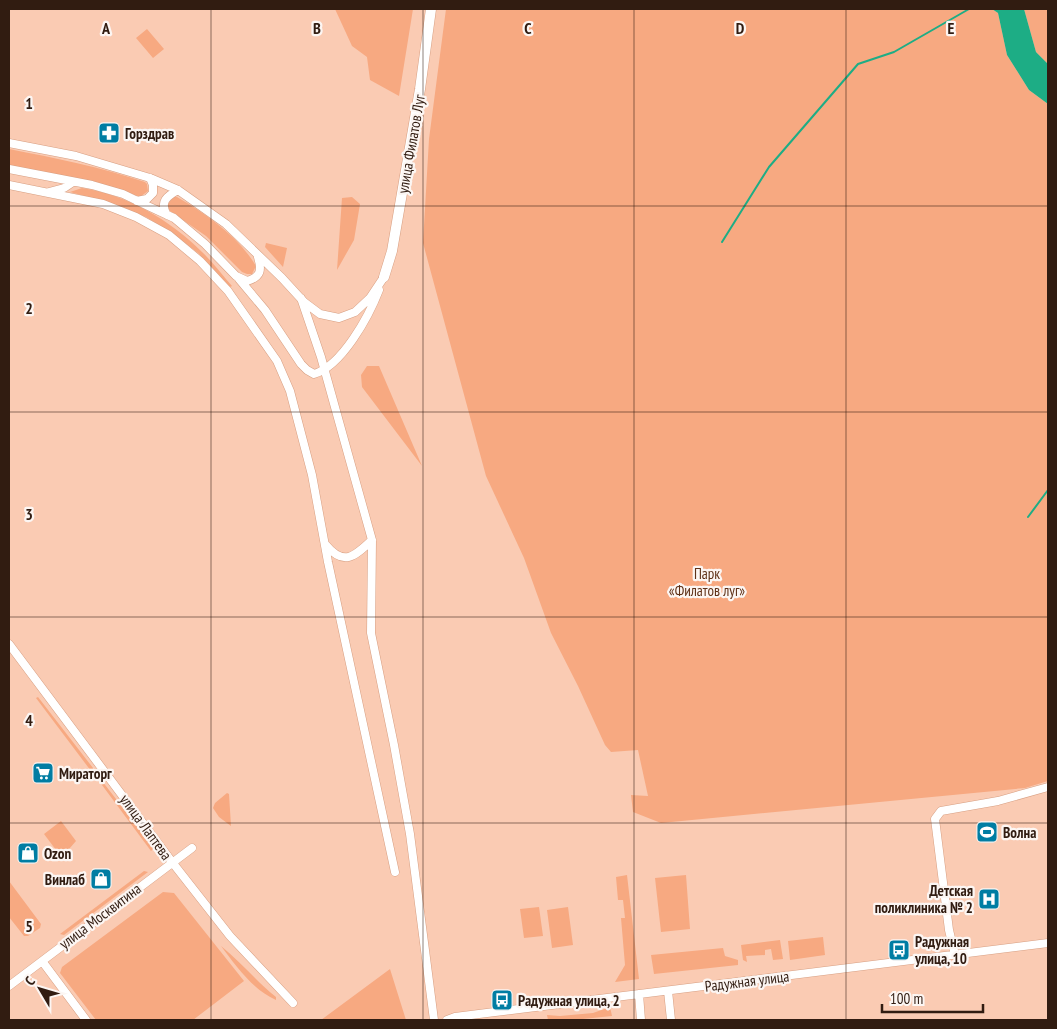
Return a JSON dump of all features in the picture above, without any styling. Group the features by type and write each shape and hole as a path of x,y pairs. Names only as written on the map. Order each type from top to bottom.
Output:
{"street":[{"name":"улица Филатов Луг","path":"236,276 265,310 301,364 314,374 328,368 358,330 374,305 392,251 420,88 431,9"},
{"name":"улица Филатов Луг","path":"9,143 76,156 150,178 178,190 226,224 300,298 320,314 338,318 355,312 370,298 384,277"},
{"path":"9,169 123,194 174,218 205,244 236,276 247,281 255,278 261,266 257,255"},
{"path":"137,201 147,199 153,192 150,178"},
{"path":"42,192 64,188 73,182"},
{"path":"9,185 103,204 136,216 169,235 200,261 228,291 277,361 290,391 312,475 324,543 395,872"},
{"path":"166,215 164,201 168,195 178,190"},
{"path":"300,298 321,357 372,540 371,633 410,834 434,1020"},
{"path":"324,543 333,554 342,558 352,557 372,540"},
{"name":"улица Лаптева","path":"9,644 172,862 230,936 293,1003"},
{"path":"955,955 949,930 935,819 941,811 998,801 1048,787"},
{"name":"улица Москвитина","path":"9,986 192,848"},
{"name":"Радужная улица","path":"447,1020 455,1017 1048,943"},
{"path":"42,961 86,1020"},
{"path":"668,991 671,1020"},
{"path":"639,994 641,1020"}],"green space":[{"path":"335,9 413,9 399,96 370,80 367,57 352,46"},
{"name":"Парк «Филатов луг»","path":"446,9 992,9 998,13 1007,55 1029,90 1048,104 1048,781 1025,788 661,823 633,812 631,795 648,796 638,750 611,752 605,745 551,633 524,558 486,476 423,243 429,139"},
{"path":"1024,9 1048,9 1048,64 1036,52"},
{"path":"147,29 164,49 153,58 136,38"},
{"path":"9,149 77,163 145,182 148,191 140,197 92,182 9,165"},
{"path":"82,188 116,196 147,211 176,229 214,264 232,286 230,287 198,253 172,233 146,217 114,204 70,192"},
{"path":"173,197 177,197 199,211 241,245 256,266 252,274 242,272 206,236 170,211 168,204"},
{"path":"352,197 360,204 354,240 337,270 342,198"},
{"path":"266,243 287,248 283,267 265,247"},
{"path":"367,366 379,366 422,466 362,387 361,375"},
{"path":"38,697 93,768 93,772 36,698"},
{"path":"99,781 154,848 151,851"},
{"path":"227,793 229,794 231,826 219,817 213,808 215,803"},
{"path":"61,821 76,841 63,856 59,854 44,834"},
{"path":"144,871 148,872 64,935 60,934"},
{"path":"627,875 639,979 615,982 625,965 621,918 625,918 623,900 618,900 616,877"},
{"path":"686,875 690,929 661,932 655,878"},
{"path":"9,881 41,924 40,928 28,936 24,936 9,917"},
{"path":"163,892 174,893 244,981 193,1020 96,1020 60,973 62,967"},
{"path":"539,907 543,936 524,938 520,909"},
{"path":"568,907 573,945 552,948 547,910"},
{"path":"823,937 825,955 790,960 788,941"},
{"path":"780,940 783,959 773,960 771,949 765,950 765,955 746,956 747,962 743,960 741,945"},
{"path":"221,946 276,997 276,1000 252,984"},
{"path":"723,948 725,956 738,960 738,965 654,974 651,955"},
{"path":"390,969 406,1020 321,1020"},
{"path":"610,1007 612,1016 573,1020 548,1020 547,1015 560,1016 593,1013"}],"shaded area":[{"path":"992,9 1024,9 1036,52 1048,64 1048,104 1029,90 1007,55 998,13"}],"waterway":[{"path":"722,242 769,167 858,64 894,52 969,9"},
{"path":"1028,517 1048,490"}],"place":[{"name":"Горздрав","path":"109,133"},
{"name":"Мираторг","path":"43,773"},
{"name":"Волна","path":"987,832"},
{"name":"Ozon","path":"28,853"},
{"name":"Винлаб","path":"101,879"},
{"name":"Детская поликлиника № 2","path":"989,899"},
{"name":"Радужная улица, 10","path":"899,950"},
{"name":"Радужная улица, 2","path":"502,1000"}]}
